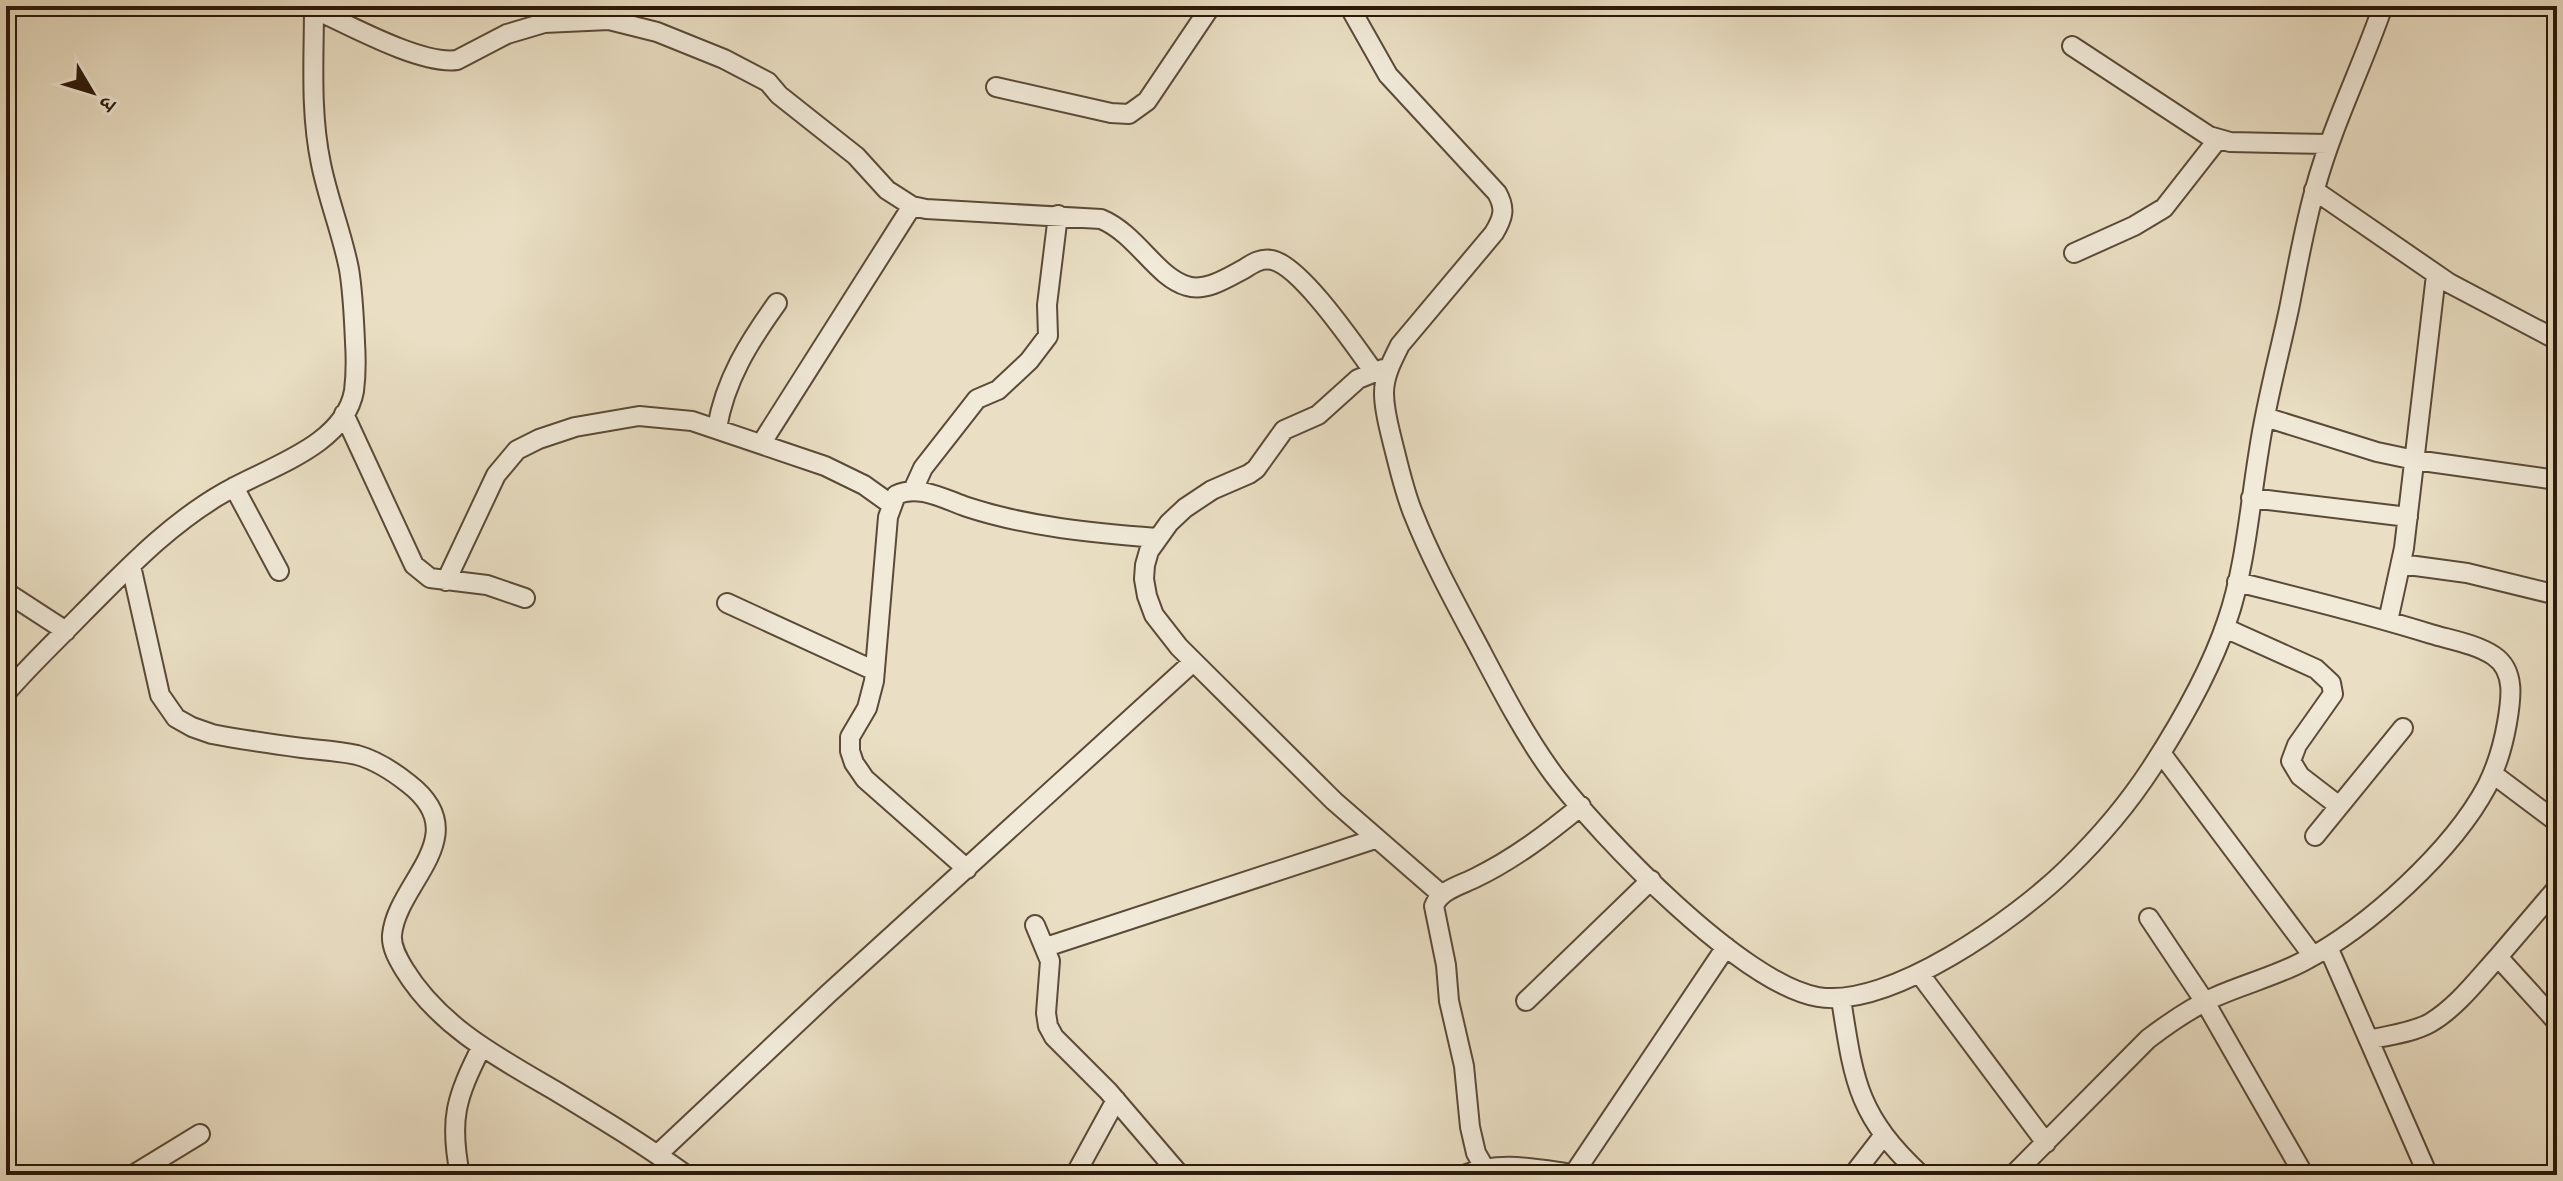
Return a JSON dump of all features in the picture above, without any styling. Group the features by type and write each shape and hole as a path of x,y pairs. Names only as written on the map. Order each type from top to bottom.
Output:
{"street":[{"path":"996,87 1111,113 1129,114 1147,101 1211,6"},
{"path":"1349,6 1388,75 1497,193 1504,205 1502,219 1494,233 1382,369 1358,379 1318,415 1284,430 1256,469 1212,490 1185,508 1157,538 1145,565 1147,596 1164,631 1193,662 1375,839 1442,895"},
{"path":"6,693 131,566 194,511 314,445 330,434 344,414 354,391 354,314 349,270 321,165 314,122 314,8 422,56 448,61 457,60 523,28 544,23 609,20 645,28 724,59 768,82 779,95 856,156 887,190 912,206 1089,217 1115,225 1170,276 1189,287 1213,284 1264,259 1285,265 1382,369 1385,411 1412,511 1451,595 1494,676 1553,773 1651,880 1748,964 1782,985 1812,996 1841,999 1866,995 1919,973 1990,930 2064,873 2124,807 2187,708 2225,628 2237,582 2265,417 2314,190 2348,91 2383,6"},
{"path":"2072,46 2193,128 2218,139 2245,143 2329,144"},
{"path":"2074,253 2134,226 2164,208 2218,139"},
{"path":"2314,190 2436,275 2557,340"},
{"path":"761,444 912,206"},
{"path":"913,490 923,468 977,399 998,390 1029,361 1048,336 1047,305 1058,215"},
{"path":"2388,621 2408,517 2436,275"},
{"path":"717,428 730,380 752,338 777,303"},
{"path":"344,414 414,565 430,578 487,585 525,598"},
{"path":"446,581 496,475 517,450 575,427 639,416 692,421 717,428 844,475 892,505"},
{"path":"2265,417 2415,460 2557,480"},
{"path":"234,487 279,571"},
{"path":"967,869 865,779 850,751 850,737 867,708 875,671 888,517 896,495 913,490 979,511 1039,525 1157,538"},
{"path":"2251,498 2408,517"},
{"path":"2401,564 2479,575 2557,595"},
{"path":"131,566 160,695 176,718 212,734 357,755 400,777 429,804 435,821 435,838 431,852 396,919 392,937 394,951 405,971 429,1001 481,1048 658,1154 686,1175"},
{"path":"2013,1175 2148,1039 2170,1022 2205,1002 2321,952 2373,915 2410,881 2467,814 2493,774 2503,747 2511,693 2506,669 2500,661 2484,651 2388,621 2237,582"},
{"path":"6,592 66,631"},
{"path":"727,603 875,671"},
{"path":"2225,628 2316,669 2331,683 2333,694 2297,745 2291,761 2300,776 2339,806"},
{"path":"658,1154 828,994 1193,662"},
{"path":"2315,836 2403,728"},
{"path":"2161,753 2321,952 2369,1040 2428,1175"},
{"path":"2493,774 2557,822"},
{"path":"1484,1167 1476,1153 1470,1127 1464,1066 1449,1001 1444,950 1434,914 1436,900 1529,847 1581,806"},
{"path":"1046,947 1375,839"},
{"path":"1526,1001 1651,880"},
{"path":"2369,1040 2428,1024 2453,1004 2557,888"},
{"path":"2149,918 2205,1002 2304,1175"},
{"path":"1035,925 1046,947 1051,972 1046,1013 1048,1026 1068,1055 1116,1100 1180,1175"},
{"path":"1464,1175 1484,1167 1512,1166 1573,1174 1726,947"},
{"path":"2498,957 2557,1022"},
{"path":"1919,973 2046,1143"},
{"path":"1841,999 1852,1073 1868,1114 1921,1175"},
{"path":"460,1175 454,1134 455,1113 481,1048"},
{"path":"1075,1175 1116,1100"},
{"path":"133,1175 200,1134"},
{"path":"1853,1175 1884,1135"}]}
